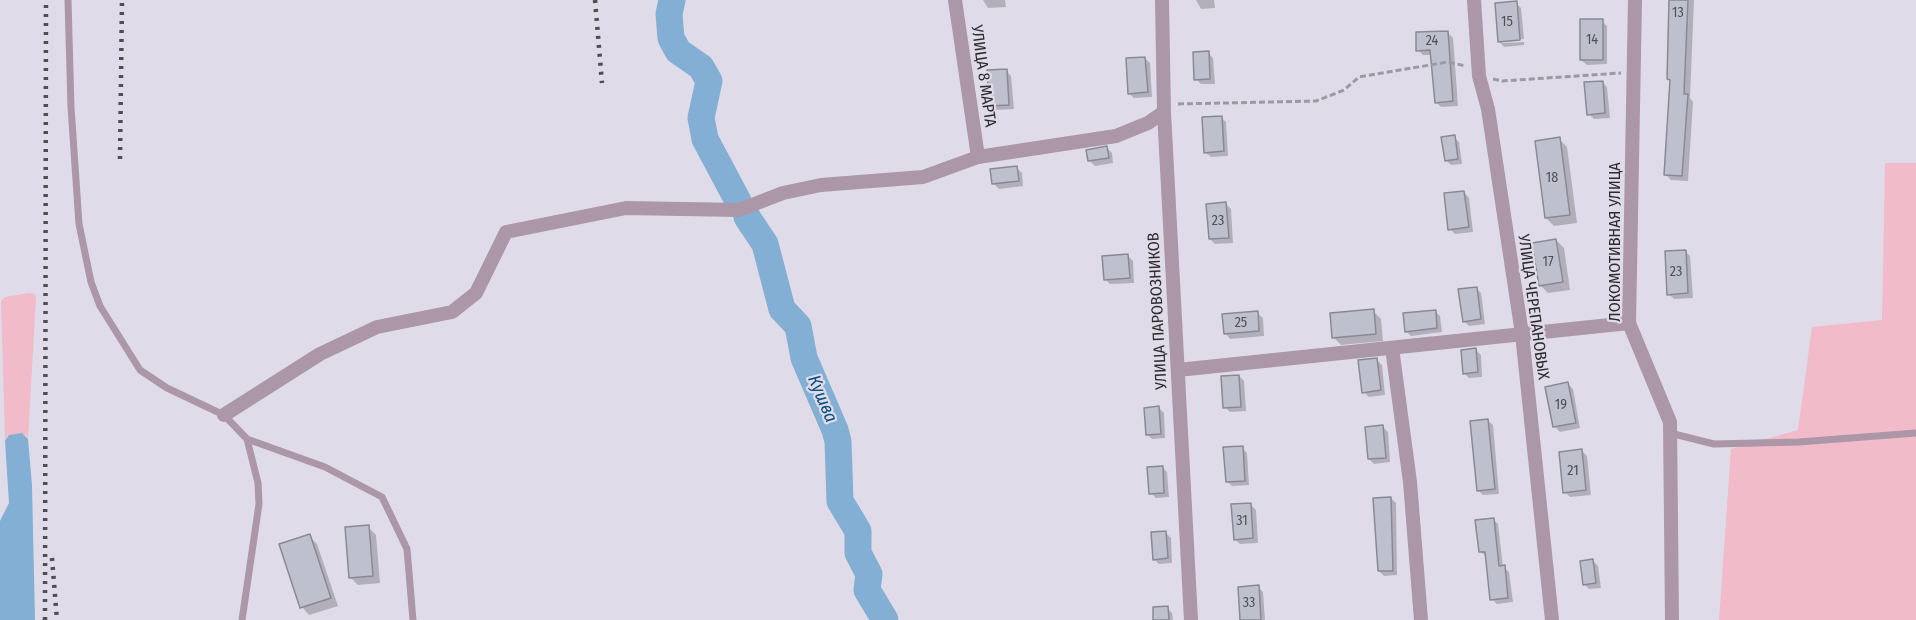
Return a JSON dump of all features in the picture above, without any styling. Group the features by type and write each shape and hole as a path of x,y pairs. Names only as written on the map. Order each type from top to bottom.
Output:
{"street":[{"name":"УЛИЦА 8 МАРТА","path":"955,0 978,157"},
{"name":"УЛИЦА ПАРОВОЗНИКОВ","path":"1162,0 1164,108 1191,620"},
{"name":"УЛИЦА ЧЕРЕПАНОВЫХ","path":"1474,0 1479,76 1488,109 1522,334 1552,620"},
{"name":"ЛОКОМОТИВНАЯ УЛИЦА","path":"1635,0 1629,323 1670,422 1672,620"},
{"path":"224,416 320,354 377,327 452,312 476,293 506,232 626,208 739,210 783,193 821,185 923,177 978,157 1116,136 1148,123 1164,108"},
{"path":"1178,370 1629,323"},
{"path":"1392,348 1410,482 1420,620"}],"lane":[{"path":"68,0 71,106 79,224 91,282 105,314 140,370 167,388 224,416 247,439 325,467 382,497 407,549 413,620"},
{"path":"1670,433 1714,444 1799,442 1916,433"},
{"path":"242,620 259,504 258,483 247,439"}],"path":[{"path":"1164,108 1316,101 1344,90 1359,77 1448,62 1464,65 1479,76 1502,81 1634,72"}],"shaded area":[{"path":"1885,163 1916,163 1916,620 1719,620 1731,449 1798,430 1812,327 1882,320"},
{"path":"35,294 36,299 28,439 26,435 9,435 5,441 1,301 5,297"}],"water":[{"path":"22,433 28,439 32,485 35,620 0,620 0,521 9,503 5,441 9,435"}],"building":[{"path":"1669,0 1688,0 1684,94 1688,94 1682,176 1664,175 1670,80 1667,79"},
{"path":"1517,1 1520,40 1498,42 1495,3"},
{"path":"1580,19 1603,19 1603,60 1580,60"},
{"path":"1448,31 1453,101 1435,103 1430,50 1416,51 1416,32"},
{"path":"1209,51 1210,79 1194,80 1193,52"},
{"path":"1145,57 1148,92 1128,94 1126,58"},
{"path":"1007,69 1009,105 989,106 987,70"},
{"path":"1603,81 1605,113 1587,115 1584,82"},
{"path":"1222,116 1224,151 1204,153 1202,117"},
{"path":"1455,135 1458,159 1445,161 1441,137"},
{"path":"1560,137 1570,215 1545,218 1535,141"},
{"path":"1107,146 1109,158 1088,161 1086,150"},
{"path":"1017,166 1019,181 992,184 990,169"},
{"path":"1464,191 1469,227 1448,230 1444,193"},
{"path":"1226,202 1229,238 1209,239 1206,204"},
{"path":"1556,239 1563,282 1539,286 1532,243"},
{"path":"1686,250 1688,293 1667,295 1665,251"},
{"path":"1128,254 1130,278 1104,280 1102,256"},
{"path":"1477,287 1481,319 1463,322 1458,289"},
{"path":"1374,309 1376,334 1332,338 1330,313"},
{"path":"1436,310 1437,328 1405,332 1403,313"},
{"path":"1258,311 1259,331 1224,334 1222,314"},
{"path":"1476,348 1478,372 1463,374 1461,350"},
{"path":"1377,358 1381,390 1362,393 1358,360"},
{"path":"1239,375 1241,407 1223,408 1221,376"},
{"path":"1568,382 1576,423 1553,427 1545,387"},
{"path":"1159,406 1161,434 1146,435 1144,408"},
{"path":"1488,419 1495,489 1477,491 1470,421"},
{"path":"1383,425 1386,458 1368,459 1365,427"},
{"path":"1243,446 1245,481 1226,482 1223,447"},
{"path":"1582,449 1586,490 1563,493 1559,452"},
{"path":"1163,466 1164,493 1149,494 1147,467"},
{"path":"1391,497 1393,571 1378,571 1373,498"},
{"path":"1251,503 1253,538 1234,540 1231,504"},
{"path":"1494,518 1499,566 1505,565 1508,598 1490,600 1485,552 1479,552 1475,520"},
{"path":"369,525 373,576 349,578 345,527"},
{"path":"1166,531 1168,558 1153,560 1151,532"},
{"path":"310,534 331,598 300,608 279,544"},
{"path":"1593,559 1596,583 1583,585 1580,561"},
{"path":"1259,585 1261,620 1240,620 1238,587"},
{"path":"1168,606 1169,620 1153,620 1153,607"}],"waterway":[{"name":"Кушва","path":"672,0 669,14 671,38 678,51 701,67 709,81 701,118 705,139 738,201"},
{"name":"Кушва","path":"747,217 765,244 782,309 798,326 804,358 835,430 838,441 840,501 858,531 858,553 869,574 867,590 885,620"}],"railway":[{"path":"45,620 46,0"},
{"path":"120,159 122,0"},
{"path":"595,0 602,83"},
{"path":"52,558 57,620"}]}
